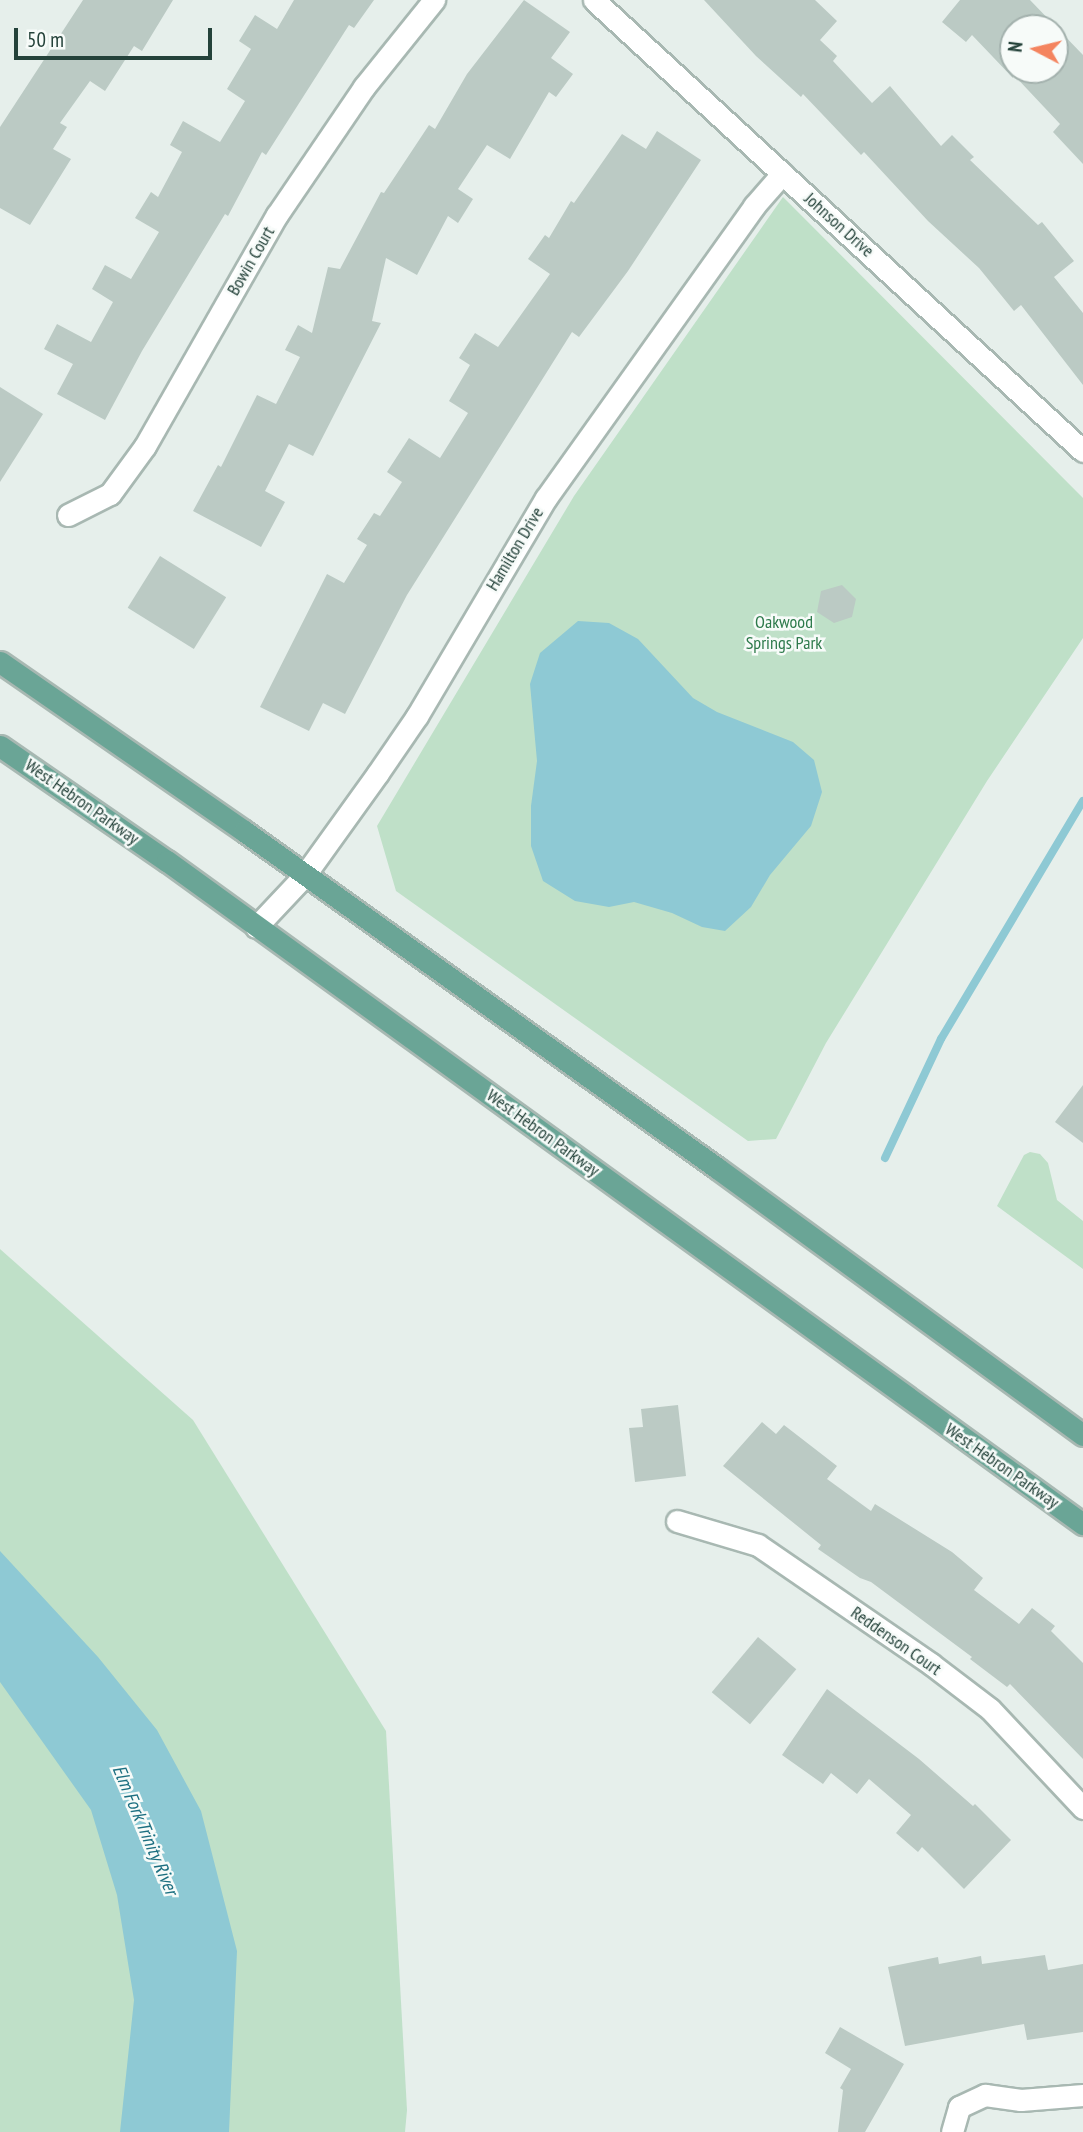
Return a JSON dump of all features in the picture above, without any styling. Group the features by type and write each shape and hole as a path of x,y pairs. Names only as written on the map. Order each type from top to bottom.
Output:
{"main road":[{"path":"0,662 717,1168 1083,1435"},
{"name":"West Hebron Parkway","path":"0,746 256,927 1083,1524"}],"street":[{"name":"Bowin Court","path":"68,515 110,494 145,446 277,215 364,87 433,0"},
{"name":"Johnson Drive","path":"594,0 1083,451"},
{"name":"Hamilton Drive","path":"256,927 304,876 417,716 546,498 754,206 782,174"},
{"name":"Reddenson Court","path":"677,1521 758,1545 930,1664 990,1709 1083,1808"},
{"path":"952,2132 959,2107 985,2095 1021,2100 1083,2095"}],"green space":[{"name":"Oakwood Springs Park","path":"783,197 1083,498 1083,638 987,781 826,1043 776,1139 748,1141 396,891 377,826 574,496"},
{"path":"1030,1152 1040,1154 1048,1163 1057,1200 1083,1221 1083,1269 997,1206 1024,1155"},
{"path":"0,1249 193,1420 386,1731 407,2110 405,2132 0,2132"}],"water":[{"path":"578,621 609,623 638,639 693,698 717,712 793,742 814,760 822,792 811,826 770,875 751,907 725,931 702,927 672,913 634,902 609,907 575,901 543,881 531,846 531,806 537,761 530,684 540,653"},
{"name":"Elm Fork Trinity River","path":"0,1551 98,1657 157,1730 201,1811 237,1951 229,2132 120,2132 134,2000 117,1895 91,1810 0,1682"}],"building":[{"path":"83,0 173,0 142,51 134,46 105,91 90,81 60,123 67,127 53,149 71,159 30,225 0,208 0,127"},
{"path":"294,0 374,0 354,28 349,25 266,155 262,152 228,216 225,214 142,351 105,420 57,394 73,364 44,349 57,324 91,342 113,302 92,289 105,265 131,279 159,232 135,218 151,192 158,197 182,152 170,145 183,121 220,142 245,101 227,89 251,49 239,41 255,15 277,29"},
{"path":"524,0 570,32 551,58 573,74 556,97 549,92 510,159 487,145 458,189 473,199 458,223 448,216 417,275 386,258 372,321 381,323 313,456 289,444 265,491 285,502 261,547 193,511 218,465 221,467 257,395 276,404 300,357 285,350 298,325 312,333 328,267 340,269 381,192 384,193 429,125 435,129 467,74"},
{"path":"704,0 815,0 837,21 820,40 837,56 833,61 872,103 890,86 941,146 952,135 974,157 970,160 1038,225 1042,222 1074,261 1054,277 1083,313 1083,385 1021,305 1014,311 979,268 928,221 864,152 861,155 803,94 801,97 756,56"},
{"path":"960,0 1030,0 1043,14 999,14 999,63 972,35 966,42 942,22"},
{"path":"1069,40 1083,55 1083,164 1053,132 1060,124 1022,84 1069,84"},
{"path":"657,131 701,160 628,271 579,337 572,332 407,595 345,714 323,703 309,731 260,707 327,574 344,583 367,545 357,539 374,513 380,516 402,482 387,472 409,438 440,458 468,413 449,401 470,365 459,358 475,333 498,347 550,274 528,259 545,235 549,238 571,201 574,203 622,134 646,149"},
{"path":"0,387 43,414 0,482"},
{"path":"160,556 226,597 194,649 128,608"},
{"path":"842,585 856,599 852,617 834,623 817,612 821,591"},
{"path":"1083,1085 1083,1143 1055,1122"},
{"path":"678,1405 686,1476 635,1482 629,1428 643,1427 641,1409"},
{"path":"762,1422 776,1434 784,1425 837,1466 827,1479 871,1511 875,1504 952,1552 983,1578 974,1590 1019,1624 1032,1608 1055,1626 1051,1631 1083,1663 1083,1759 1010,1684 1007,1687 970,1659 972,1657 871,1582 860,1578 818,1549 821,1545 723,1466"},
{"path":"758,1637 796,1669 750,1724 712,1692"},
{"path":"827,1689 919,1759 973,1806 975,1804 1011,1840 964,1889 922,1847 918,1852 896,1833 911,1815 869,1779 857,1794 831,1773 823,1784 782,1755"},
{"path":"1045,1955 1048,1970 1083,1964 1083,2032 1027,2040 1024,2024 905,2046 888,1967 938,1957 939,1964 981,1956 982,1964"},
{"path":"840,2027 904,2064 865,2132 838,2132 843,2090 840,2088 851,2069 825,2053"}],"waterway":[{"path":"885,1158 941,1039 1083,801"}]}
